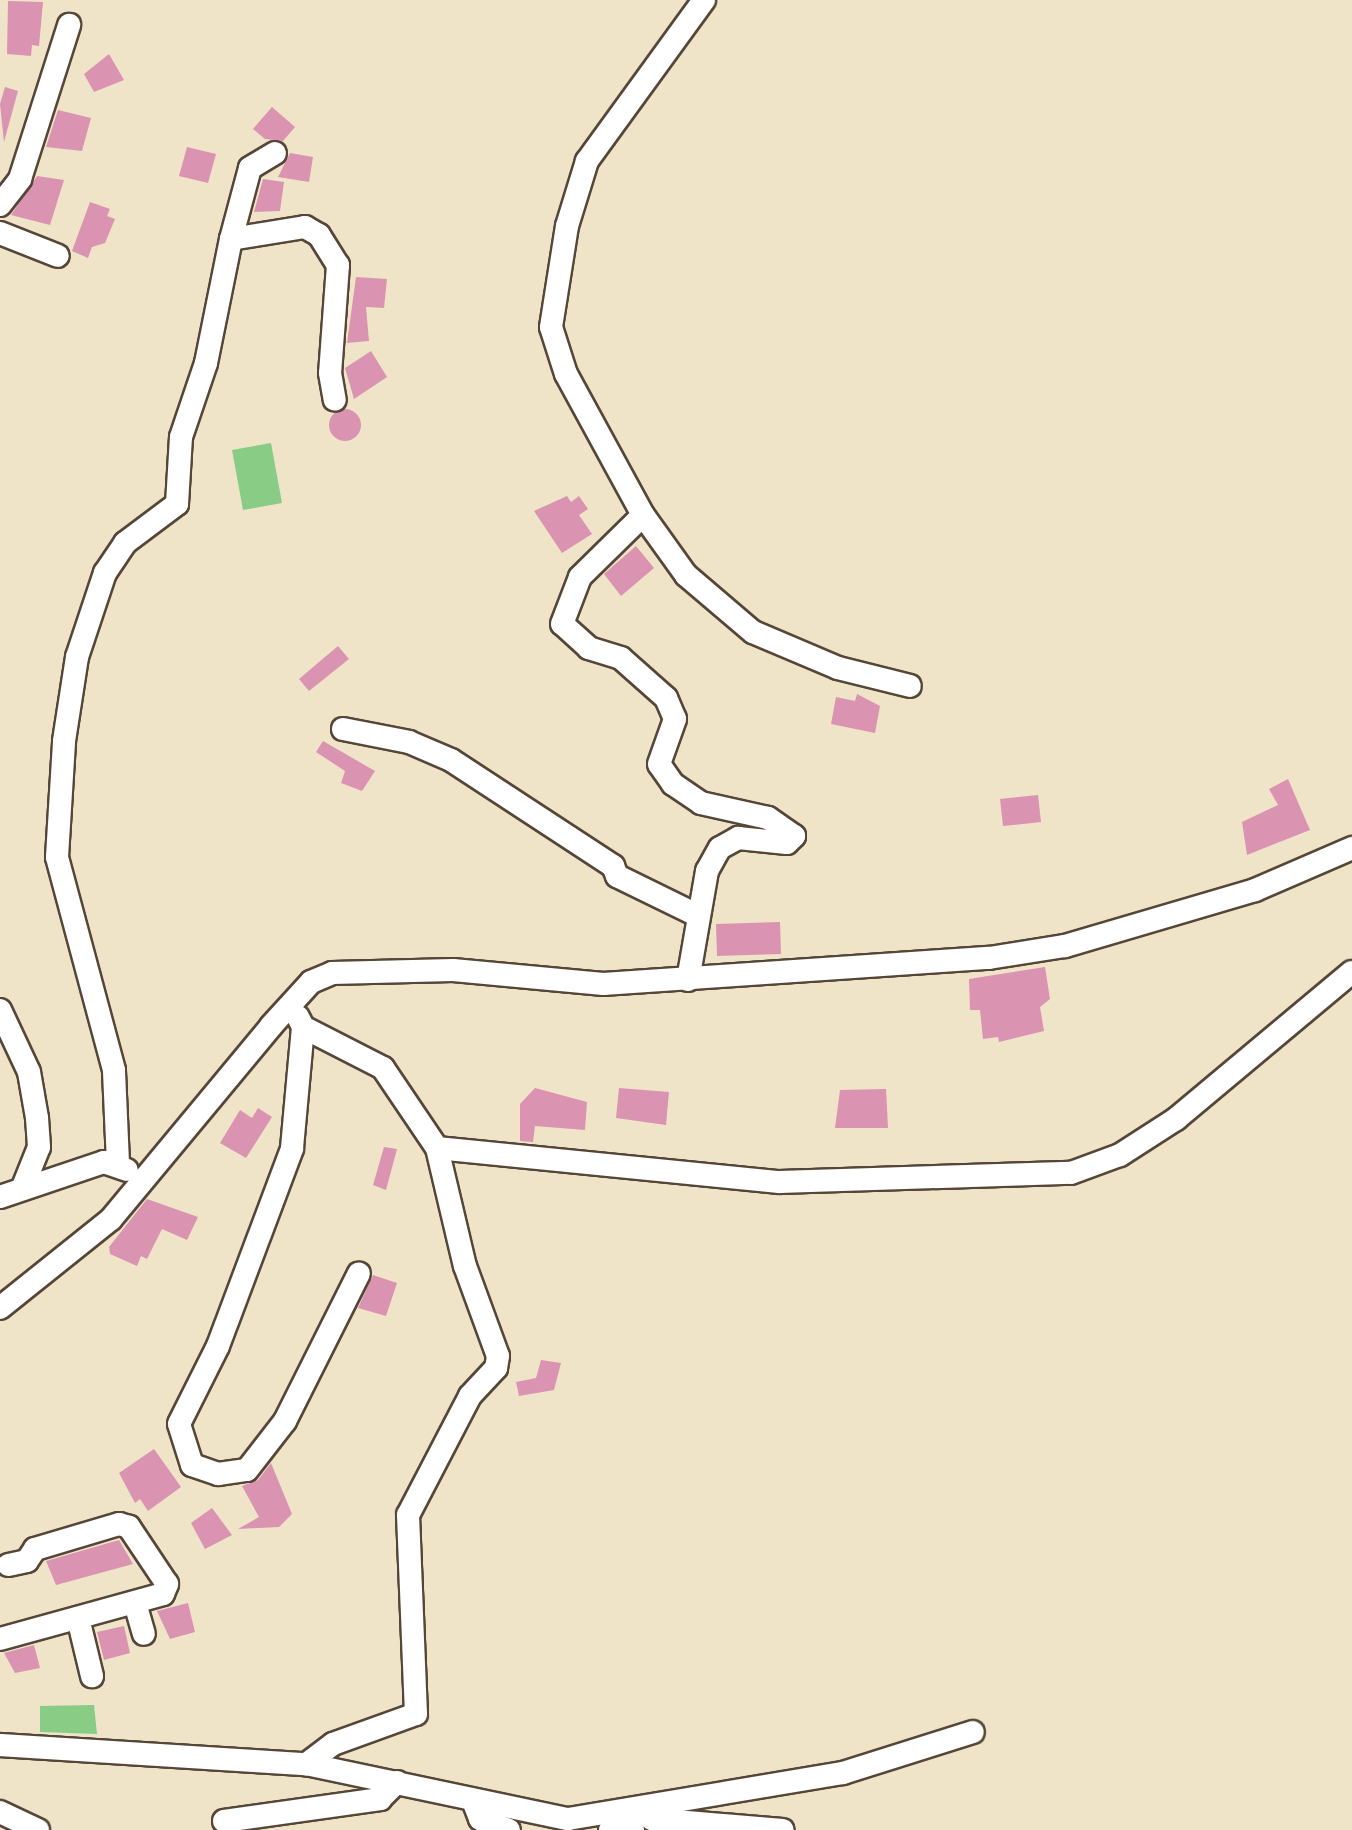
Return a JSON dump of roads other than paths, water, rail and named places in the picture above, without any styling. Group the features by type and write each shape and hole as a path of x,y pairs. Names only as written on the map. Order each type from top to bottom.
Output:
{"street":[{"path":"704,0 586,162 551,307 554,346 643,514 686,574 753,632 838,668 910,686"},
{"path":"0,205 20,178 69,25"},
{"path":"141,1182 118,1162 114,1070 57,858 56,819 77,657 105,573 124,543 177,504 181,437 206,364 250,168 275,153"},
{"path":"231,239 305,227 319,235 338,265 330,351 334,400"},
{"path":"0,233 58,256"},
{"path":"643,514 580,577 562,624 589,648 622,658 666,698 675,719 659,764 673,784 702,803 768,818 794,836 787,843 738,838 720,848 697,914 688,980"},
{"path":"343,730 409,742 451,760 613,866 617,876 697,914"},
{"path":"0,1308 75,1254 311,982 332,973 453,970 603,984 863,970 1065,946 1255,890 1352,848"},
{"path":"438,1148 780,1182 1071,1173 1120,1155 1176,1118 1352,972"},
{"path":"292,1005 303,1026 292,1148 218,1346 179,1424 192,1466 234,1475 254,1462 285,1421 359,1273"},
{"path":"0,1010 29,1072 37,1118 39,1148 22,1187"},
{"path":"303,1026 383,1068 438,1148 465,1266 498,1356 496,1368 470,1396 408,1515 416,1714 333,1744 306,1764"},
{"path":"0,1197 22,1187 118,1162"},
{"path":"0,1639 163,1594 167,1584 128,1527 120,1524 35,1549 27,1561 8,1565"},
{"path":"135,1602 144,1634"},
{"path":"78,1618 92,1676"},
{"path":"0,1744 306,1764 580,1824 644,1815 842,1772 974,1732"},
{"path":"224,1821 380,1799 398,1782"},
{"path":"474,1803 480,1819 509,1830"},
{"path":"0,1812 38,1830"},
{"path":"610,1830 644,1815"},
{"path":"644,1815 652,1819 783,1830"}]}
